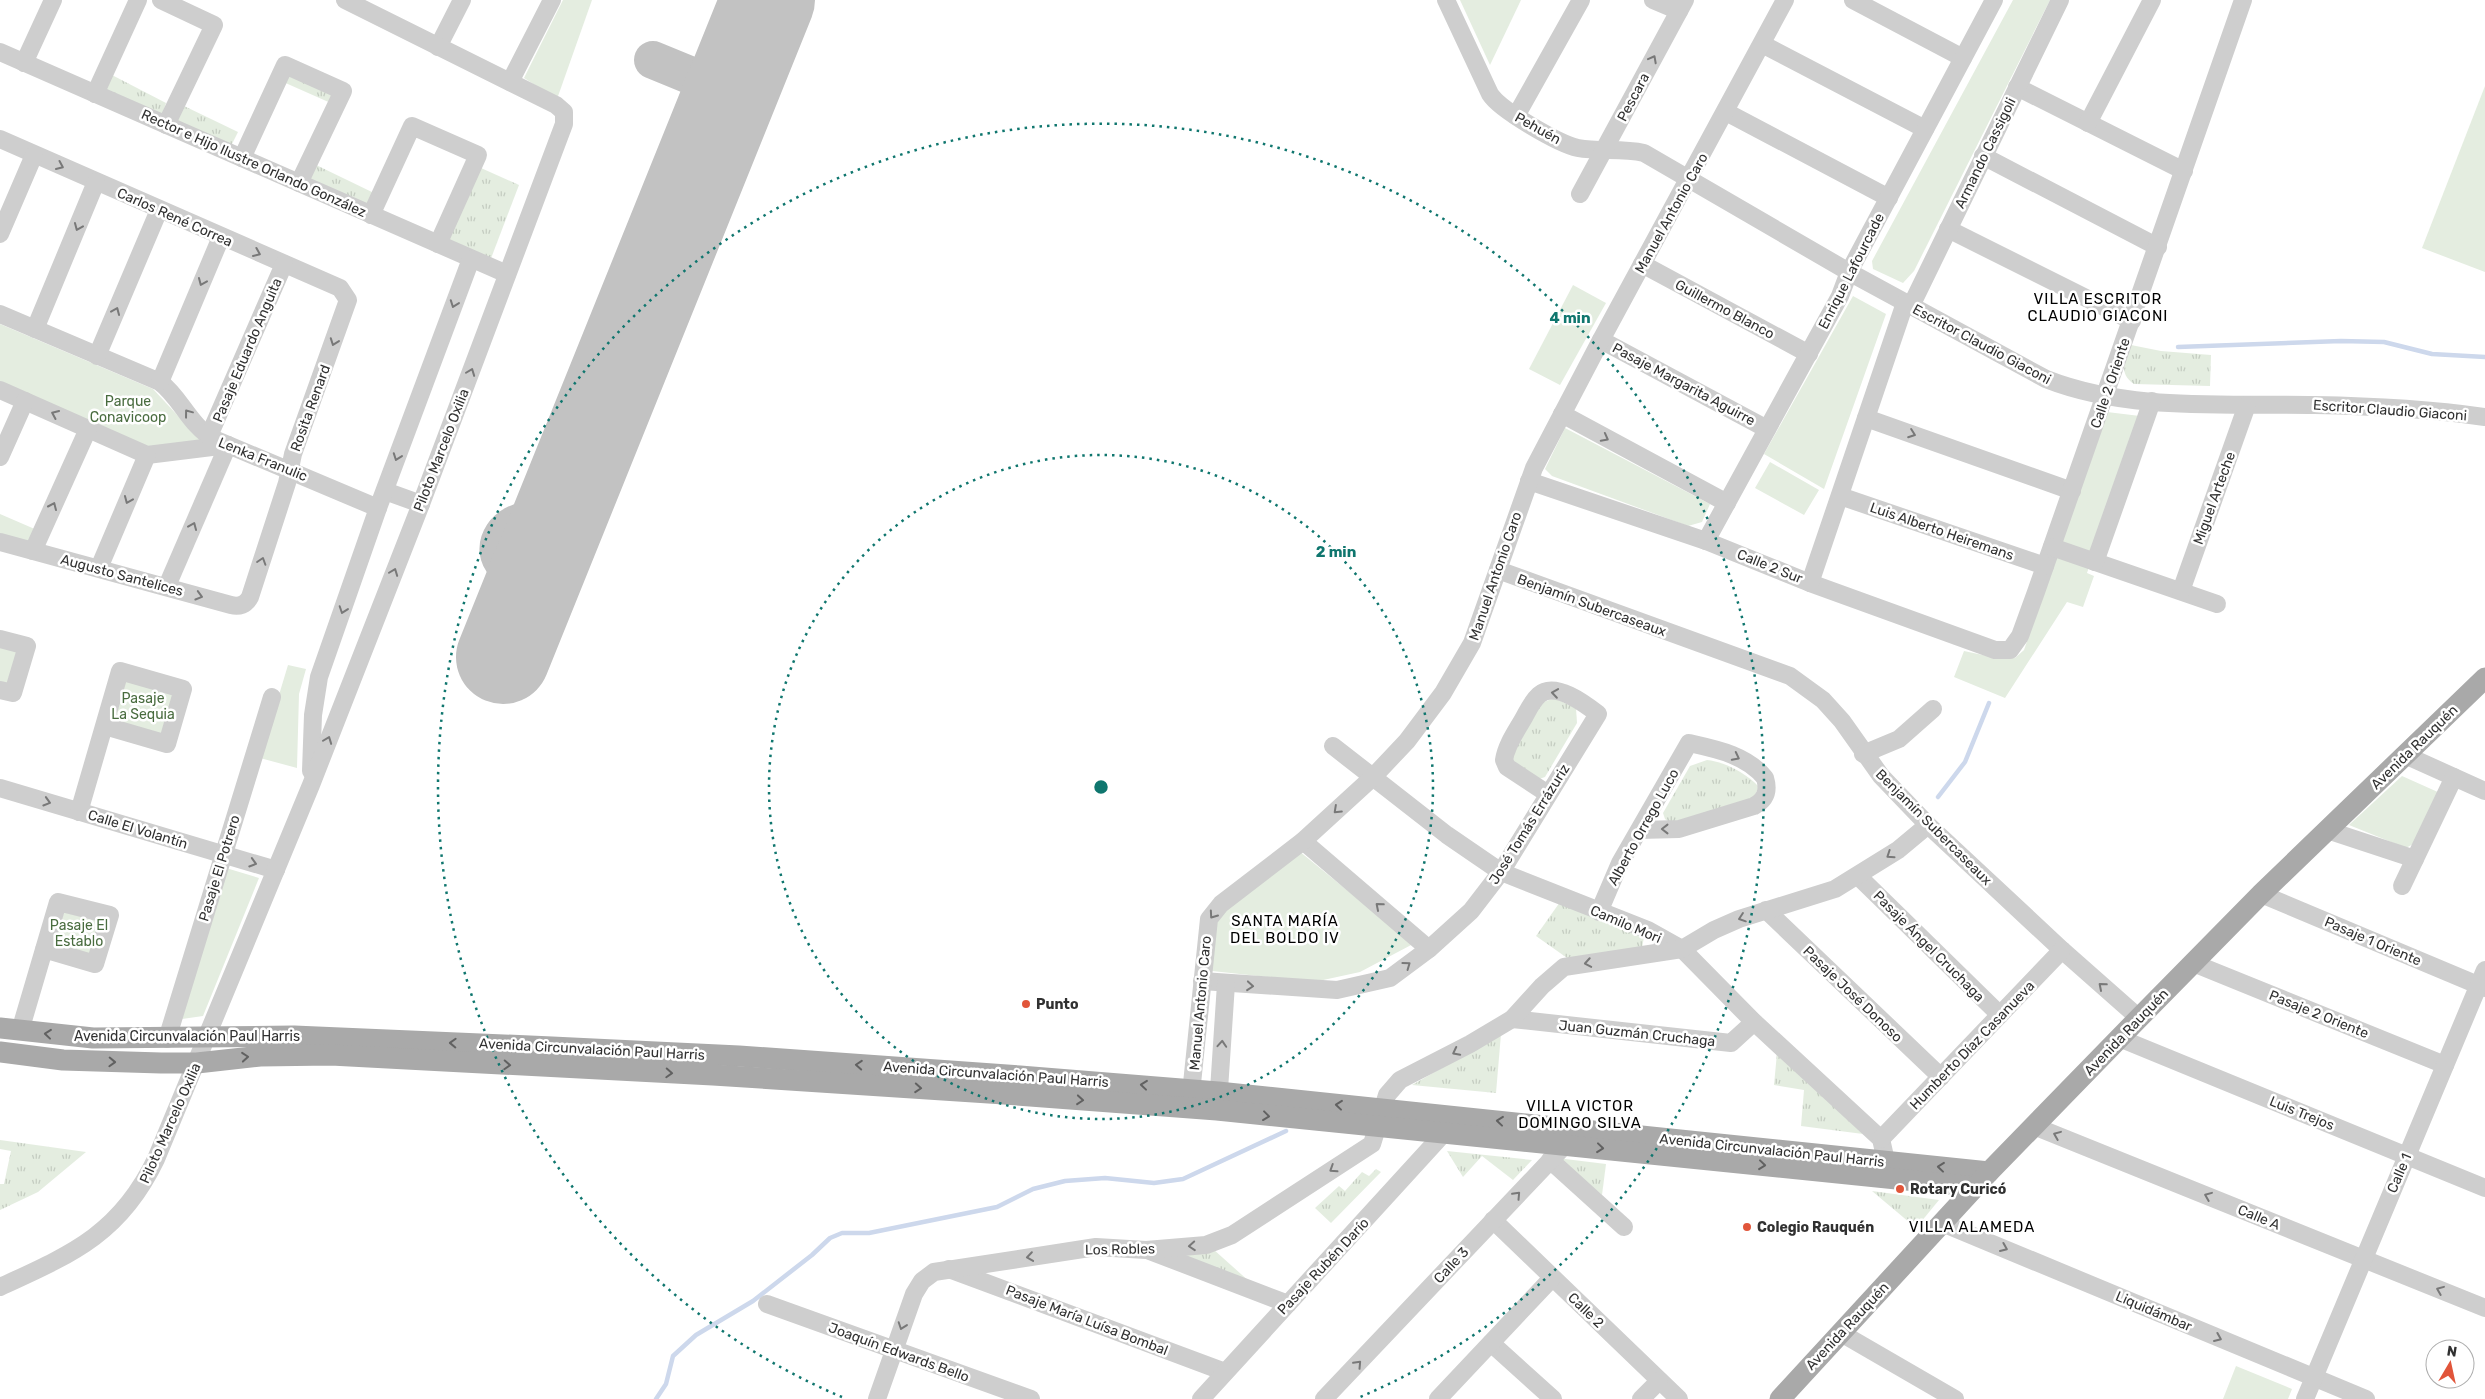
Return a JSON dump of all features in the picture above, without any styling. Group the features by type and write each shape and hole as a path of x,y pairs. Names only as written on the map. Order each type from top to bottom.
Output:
{"main road":[{"name":"Avenida Rauquén","path":"1780,1399 1982,1180 2119,1038 2261,894 2485,678"},
{"name":"Avenida Circunvalación Paul Harris","path":"10,1030 93,1038 167,1039 239,1035 319,1037 739,1056 1132,1084 1191,1100"},
{"name":"Avenida Circunvalación Paul Harris","path":"0,1052 73,1060 197,1063 260,1056 331,1055 742,1077 1004,1094 1218,1101 1291,1119 1380,1117 1563,1145"},
{"name":"Avenida Circunvalación Paul Harris","path":"1380,1117 1445,1132 1563,1145 1885,1170 1982,1180"}],"street":[{"path":"24,63 53,0"},
{"path":"95,94 138,0"},
{"path":"161,0 214,24 166,125"},
{"path":"346,0 375,7 438,46 510,82 552,0"},
{"path":"438,46 462,0"},
{"name":"Pehuén","path":"1446,0 1490,94 1500,106 1570,146 1644,153 1689,180"},
{"path":"1516,116 1581,0"},
{"path":"1653,0 1682,6"},
{"name":"Manuel Antonio Caro","path":"1191,1100 1206,928 1213,912 1303,841 1372,777 1407,741 1443,693 1472,643 1529,481 1562,414 1785,0"},
{"path":"1853,0 1963,58"},
{"name":"Enrique Lafourcade","path":"1706,540 1840,296 1849,272 1994,0"},
{"name":"Armando Cassigoli","path":"1810,583 1866,418 1908,304 1948,229 2060,0"},
{"path":"2088,123 2152,0"},
{"name":"Calle 2 Oriente","path":"2010,650 2020,636 2052,547 2243,0"},
{"name":"Pescara","path":"1580,194 1682,6"},
{"path":"1762,44 1925,130"},
{"name":"Rector e Hijo Ilustre Orlando González","path":"0,52 507,274"},
{"path":"242,158 285,65 343,91 298,183"},
{"name":"Piloto Marcelo Oxilia","path":"0,1287 81,1247 125,1210 146,1181 197,1063 311,786 421,504 564,124 564,112 556,105 510,82"},
{"path":"2017,87 2184,171"},
{"path":"1726,112 1889,198"},
{"path":"371,215 412,126 478,156 438,244"},
{"name":"Carlos René Correa","path":"0,140 340,288 347,296"},
{"path":"0,234 34,154"},
{"path":"1983,156 2158,246"},
{"name":"Escritor Claudio Giaconi","path":"1689,180 1849,272 2046,379 2066,387 2106,396 2152,401 2246,405 2316,405 2455,413 2485,417"},
{"path":"35,329 96,182"},
{"path":"97,356 159,210"},
{"path":"1948,229 2132,321"},
{"path":"160,382 221,237"},
{"name":"Piloto Marcelo Oxilia","path":"311,786 313,715 319,677 384,491 471,259"},
{"name":"Pasaje Eduardo Anguita","path":"209,436 284,264"},
{"name":"Guillermo Blanco","path":"1642,264 1809,354"},
{"name":"Rosita Renard","path":"243,604 250,597 290,470 293,454 347,307 347,296"},
{"name":"Lenka Franulic","path":"0,314 160,382 169,389 197,425 209,436 378,508"},
{"name":"Pasaje Margarita Aguirre","path":"1601,340 1767,429"},
{"path":"0,390 147,455 228,445"},
{"path":"0,456 25,401"},
{"path":"2095,562 2152,401"},
{"name":"Miguel Arteche","path":"2181,591 2246,405"},
{"path":"1562,414 1727,503"},
{"path":"1866,418 2072,491"},
{"path":"33,551 88,428"},
{"name":"Pasaje Eduardo Anguita","path":"167,586 228,445"},
{"path":"99,568 147,455"},
{"name":"Calle 2 Sur","path":"1529,481 1706,540 1810,583 1994,650 2010,650"},
{"path":"384,491 421,504"},
{"name":"Luis Alberto Heiremans","path":"1840,496 2045,566"},
{"name":"Augusto Santelices","path":"0,542 231,605 243,604"},
{"path":"2052,547 2217,604"},
{"name":"Benjamín Subercaseaux","path":"1498,570 1790,676 1823,700 1842,720 1881,776 1928,825 2062,950 2139,1018"},
{"path":"0,638 27,646 13,693 0,690"},
{"path":"79,812 120,670 183,689 167,744 104,726"},
{"name":"José Tomás Errázuriz","path":"1202,981 1337,990 1390,978 1429,949 1471,911 1501,872 1598,714 1572,697 1553,691 1542,693 1533,702 1507,749 1504,764 1548,794"},
{"name":"Pasaje El Potrero","path":"167,1039 272,697"},
{"path":"1864,754 1899,739 1933,709"},
{"name":"Alberto Orrego Luco","path":"1599,912 1620,863 1689,743 1722,750 1750,764 1765,778 1766,789 1764,799 1754,806 1691,826 1639,830"},
{"name":"Camilo Mori","path":"1333,746 1447,834 1501,872 1648,930 1682,949 1754,1022 1881,1139"},
{"path":"2405,755 2485,791"},
{"path":"2402,886 2454,777"},
{"name":"Calle El Volantín","path":"0,788 276,870"},
{"path":"1682,949 1714,930 1766,910 1835,889 1898,850 1928,825"},
{"path":"2327,830 2415,859"},
{"path":"1303,841 1429,949"},
{"name":"Pasaje Ángel Cruchaga","path":"1858,876 2000,1016"},
{"name":"Pasaje 1 Oriente","path":"2261,894 2483,981"},
{"path":"10,1030 44,949 58,902 110,915 95,964 44,949"},
{"name":"Pasaje José Donoso","path":"1766,910 1941,1077"},
{"name":"Los Robles","path":"877,1399 917,1287 928,1276 948,1268 1096,1247 1146,1250 1206,1245 1232,1235 1372,1144 1387,1095 1400,1080 1470,1044 1512,1019 1542,986 1564,968 1682,949"},
{"name":"Humberto Díaz Casanueva","path":"1881,1139 2062,950"},
{"name":"Pasaje 2 Oriente","path":"2193,963 2445,1065"},
{"name":"Calle 1","path":"2305,1399 2445,1065 2483,981"},
{"name":"Manuel Antonio Caro","path":"1218,1101 1226,984"},
{"name":"Juan Guzmán Cruchaga","path":"1512,1019 1731,1043 1754,1022"},
{"name":"Luis Trejos","path":"2119,1038 2485,1188"},
{"name":"Calle A","path":"2034,1126 2485,1308"},
{"name":"Pasaje Rubén Darío","path":"1200,1399 1445,1132"},
{"path":"1881,1139 1885,1170"},
{"path":"1563,1145 1624,1227"},
{"name":"Calle 3","path":"1324,1399 1563,1145"},
{"name":"Calle 2","path":"1493,1220 1679,1399"},
{"name":"Liquidámbar","path":"1942,1223 2366,1399"},
{"path":"1146,1250 1288,1304"},
{"name":"Pasaje María Luísa Bombal","path":"948,1268 1225,1372"},
{"path":"1438,1399 1552,1278"},
{"name":"Joaquín Edwards Bello","path":"767,1304 893,1351 1031,1399"},
{"path":"1841,1333 1955,1399"},
{"path":"1490,1343 1554,1399"},
{"path":"1642,1399 1659,1381"}],"green space":[{"path":"563,0 592,0 557,99 524,78"},
{"path":"1460,0 1521,0 1490,65"},
{"path":"2013,0 2050,0 1914,271 1903,283 1873,269 1872,261"},
{"path":"287,68 339,92 333,104 281,81"},
{"path":"110,74 166,103 161,119 103,90"},
{"path":"2485,86 2485,272 2422,248"},
{"path":"182,105 238,132 230,148 173,123"},
{"path":"312,163 376,194 371,206 306,177"},
{"path":"481,168 519,185 490,261 446,240"},
{"path":"1573,285 1606,303 1560,385 1529,369"},
{"path":"1853,296 1886,314 1824,489 1764,454"},
{"name":"Parque Conavicoop","path":"0,324 153,389 206,446 146,448 0,383"},
{"path":"2131,345 2161,351 2211,355 2210,386 2134,384 2129,380 2124,371 2125,361"},
{"path":"2107,412 2140,416 2087,573 2094,576 2083,607 2067,602 2005,698 1954,677 1964,651 1997,658 2015,658 2024,650"},
{"path":"1565,428 1710,504 1702,522 1688,526 1552,476 1545,469"},
{"path":"1770,462 1819,490 1804,515 1755,488"},
{"path":"0,514 37,530 31,542 0,534"},
{"path":"0,644 21,649 10,688 0,685"},
{"path":"288,665 306,669 299,694 297,768 260,758"},
{"name":"Pasaje La Sequia","path":"123,676 176,692 163,737 110,721"},
{"path":"1554,698 1576,708 1577,723 1545,777 1539,779 1512,760 1511,750 1536,710 1544,702"},
{"path":"1707,760 1728,766 1754,782 1759,787 1753,799 1673,825 1665,819 1663,813 1690,766"},
{"path":"2402,776 2440,793 2415,843 2406,848 2349,825"},
{"path":"1299,851 1413,944 1360,972 1314,982 1203,970 1209,923"},
{"path":"226,868 259,878 203,1016 182,1019"},
{"path":"1560,902 1644,937 1642,948 1570,960 1536,936"},
{"name":"Pasaje El Establo","path":"65,908 104,919 93,958 54,948"},
{"path":"1501,1034 1496,1093 1412,1085"},
{"path":"1777,1053 1863,1134 1801,1126 1804,1090 1774,1085"},
{"path":"0,1140 86,1152 38,1192 0,1210 0,1184 4,1184 11,1151 0,1149"},
{"path":"1447,1151 1532,1160 1513,1180 1482,1156 1463,1177"},
{"path":"1557,1158 1606,1164 1602,1195"},
{"path":"1376,1169 1381,1172 1331,1223 1315,1208 1339,1186 1345,1191 1362,1172 1369,1176"},
{"path":"1872,1191 1939,1200 1916,1228"},
{"path":"1213,1249 1251,1283 1164,1250"},
{"path":"2236,1366 2292,1389 2288,1399 2223,1399"}],"waterway":[{"path":"2178,347 2341,341 2384,342 2432,354 2485,357"},
{"path":"1938,797 1965,762 1989,703"},
{"path":"656,1399 666,1384 673,1356 696,1335 753,1301 812,1255 830,1238 842,1233 869,1233 997,1207 1033,1189 1065,1181 1105,1178 1154,1183 1183,1179 1286,1131"}],"taxiway":[{"path":"653,60 731,92"},
{"path":"535,576 511,570 501,558 499,543 503,535 511,527 545,513 556,506 569,493"}],"runway":[{"path":"503,657 768,0"}],"place":[{"name":"Punto","path":"1026,1004"},
{"name":"Rotary Curicó","path":"1900,1189"},
{"name":"Colegio Rauquén","path":"1747,1227"}],"district":[{"name":"VILLA ESCRITOR CLAUDIO GIACONI","path":"2098,308"},
{"name":"SANTA MARÍA DEL BOLDO IV","path":"1285,930"},
{"name":"VILLA VICTOR DOMINGO SILVA","path":"1580,1114"},
{"name":"VILLA ALAMEDA","path":"1972,1227"}]}
